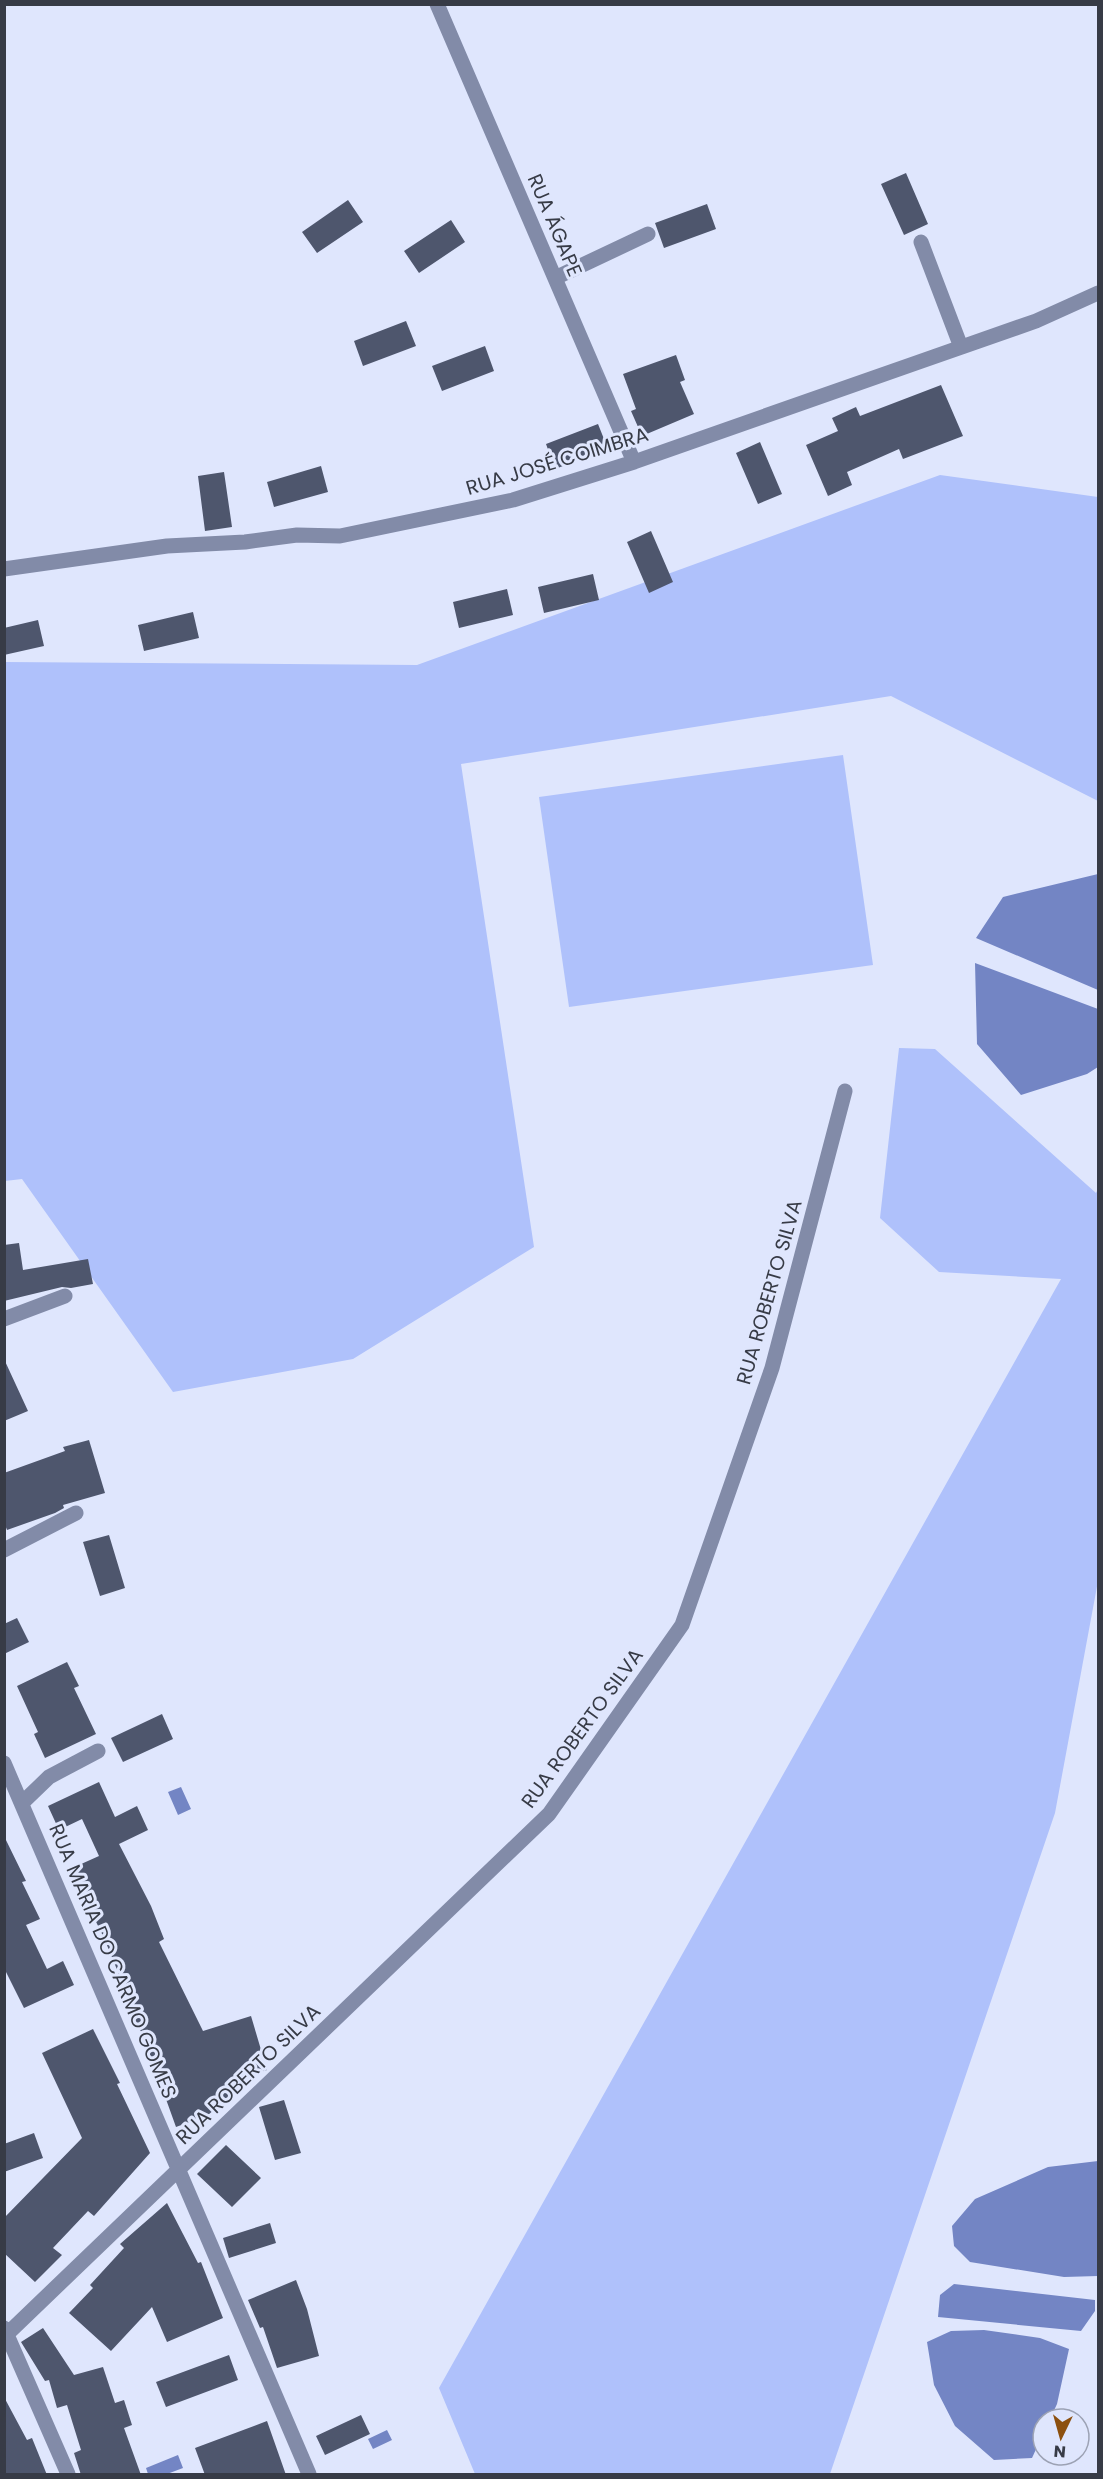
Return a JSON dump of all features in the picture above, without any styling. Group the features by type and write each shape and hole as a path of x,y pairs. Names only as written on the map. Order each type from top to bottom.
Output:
{"street":[{"name":"RUA ÁGAPE","path":"436,4 634,462"},
{"path":"555,278 648,234"},
{"path":"921,242 961,347"},
{"name":"RUA JOSÉ COIMBRA","path":"4,569 167,546 245,542 297,535 340,536 513,500 634,462 1036,321 1098,292"},
{"name":"RUA ROBERTO SILVA","path":"5,2333 549,1814 682,1625 772,1368 845,1091"},
{"path":"4,1319 64,1296"},
{"path":"4,1550 76,1514"},
{"path":"22,1803 48,1777 98,1751"},
{"name":"RUA MARIA DO CARMO GOMES","path":"4,1763 180,2168 309,2475"},
{"path":"5,2333 68,2475"}],"shaded area":[{"path":"940,475 1098,497 1098,801 891,696 461,764 534,1247 353,1359 173,1392 22,1179 5,1181 4,662 417,665"},
{"path":"843,755 873,965 569,1007 539,797"},
{"path":"1098,874 1098,990 976,938 1003,897"},
{"path":"975,963 1098,1009 1098,1067 1087,1074 1021,1095 977,1044"},
{"path":"899,1048 935,1049 1096,1193 1098,1189 1098,1581 1055,1813 830,2474 475,2474 439,2388 1061,1279 939,1272 880,1218"},
{"path":"181,1787 191,1809 178,1815 168,1792"},
{"path":"1098,2161 1098,2276 1064,2277 970,2262 954,2246 952,2226 975,2199 1048,2167"},
{"path":"954,2284 1095,2300 1095,2311 1081,2331 938,2317 940,2295"},
{"path":"984,2330 1040,2338 1069,2349 1056,2407 1031,2407 1031,2458 994,2460 955,2426 934,2385 927,2342 951,2331"},
{"path":"387,2430 392,2440 373,2449 368,2439"},
{"path":"178,2455 183,2468 167,2474 148,2474 146,2468"}],"building":[{"path":"906,173 928,224 904,235 881,184"},
{"path":"348,200 363,222 317,253 302,232"},
{"path":"707,204 716,229 664,248 655,223"},
{"path":"451,220 465,242 419,273 404,251"},
{"path":"406,321 416,346 363,366 354,341"},
{"path":"485,346 494,371 442,391 432,366"},
{"path":"676,355 685,380 680,382 694,414 642,436 631,411 636,409 623,374"},
{"path":"941,385 963,436 903,459 899,449 847,472 852,485 828,496 806,445 838,431 832,418 856,407 860,416"},
{"path":"598,424 608,449 555,469 546,444"},
{"path":"760,442 782,494 758,504 736,453"},
{"path":"321,466 328,492 274,507 267,482"},
{"path":"224,472 232,527 205,531 198,476"},
{"path":"651,531 673,582 649,593 627,542"},
{"path":"593,574 599,600 544,613 538,587"},
{"path":"507,589 513,615 459,628 453,602"},
{"path":"193,612 199,638 144,651 138,625"},
{"path":"38,620 44,646 4,655 4,628"},
{"path":"19,1243 23,1270 88,1259 93,1284 71,1288 62,1287 4,1301 4,1245"},
{"path":"4,1359 28,1411 4,1421"},
{"path":"89,1440 105,1493 63,1505 64,1508 55,1513 7,1530 4,1522 4,1473 65,1451 63,1447"},
{"path":"109,1535 125,1588 100,1596 83,1542"},
{"path":"17,1618 29,1642 4,1654 4,1624"},
{"path":"67,1662 79,1686 74,1688 96,1734 45,1758 34,1734 38,1732 17,1686"},
{"path":"162,1714 173,1739 123,1762 111,1738"},
{"path":"99,1782 115,1817 137,1806 148,1830 119,1844 151,1906 164,1939 159,1942 203,2031 251,2016 267,2070 228,2081 235,2092 208,2115 176,2127 144,2038 113,1974 118,1972 70,1869 99,1856 82,1819 59,1830 48,1806"},
{"path":"4,1836 26,1881 22,1882 40,1919 26,1925 47,1969 63,1961 74,1985 24,2008 4,1968"},
{"path":"93,2029 120,2083 117,2084 150,2153 94,2216 88,2211 53,2248 62,2255 35,2282 4,2253 4,2218 82,2138 42,2053"},
{"path":"284,2100 301,2153 275,2160 259,2107"},
{"path":"34,2133 43,2158 4,2172 4,2144"},
{"path":"226,2145 261,2178 232,2207 197,2174"},
{"path":"167,2203 198,2263 201,2262 223,2318 167,2342 152,2307 111,2351 69,2313 93,2288 90,2285 124,2248 120,2244"},
{"path":"270,2223 276,2243 229,2258 223,2238"},
{"path":"296,2280 307,2309 319,2356 277,2368 263,2327 260,2328 248,2300"},
{"path":"43,2328 74,2375 103,2367 115,2403 124,2400 132,2425 124,2428 141,2475 81,2475 74,2453 81,2450 67,2405 57,2408 49,2380 45,2381 21,2342"},
{"path":"229,2355 238,2380 166,2407 156,2382"},
{"path":"4,2397 27,2440 32,2438 47,2475 4,2475"},
{"path":"361,2415 370,2434 325,2455 316,2436"},
{"path":"267,2421 286,2475 205,2475 195,2448"}]}
